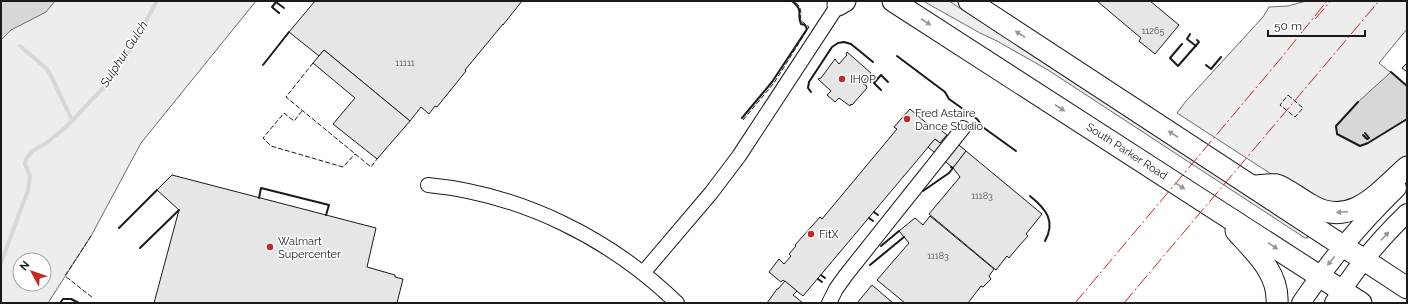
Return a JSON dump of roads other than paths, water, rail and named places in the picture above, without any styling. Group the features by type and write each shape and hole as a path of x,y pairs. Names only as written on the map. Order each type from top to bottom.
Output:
{"highway":[{"name":"South Parker Road","path":"893,1 1320,276 1338,297 1361,303"},
{"path":"970,1 1407,288"},
{"path":"996,1 1042,31 1064,63"},
{"path":"1252,186 1278,185 1313,207 1330,212 1345,212 1356,209 1367,203 1407,167"},
{"path":"1217,210 1257,253 1272,274 1277,290 1277,303"}],"main road":[{"path":"1302,303 1343,246 1379,207 1407,180"},
{"path":"1338,297 1364,260 1407,213"}],"street":[{"path":"643,273 711,193 740,156 841,2"},
{"path":"829,303 836,289 846,275 963,128"},
{"path":"428,185 455,188 485,195 548,216 598,242 643,273 677,303"}],"waterway":[{"name":"Sulphur Gulch","path":"1,263 28,190 30,176 25,164 26,159 32,151 45,144 65,128 109,82 126,56 157,1"},
{"path":"20,46 48,70 72,120"}],"place":[{"name":"IHOP","path":"842,79"},
{"name":"Fred Astaire Dance Studio","path":"907,119"},
{"name":"FitX","path":"811,234"},
{"name":"Walmart Supercenter","path":"270,247"}]}
